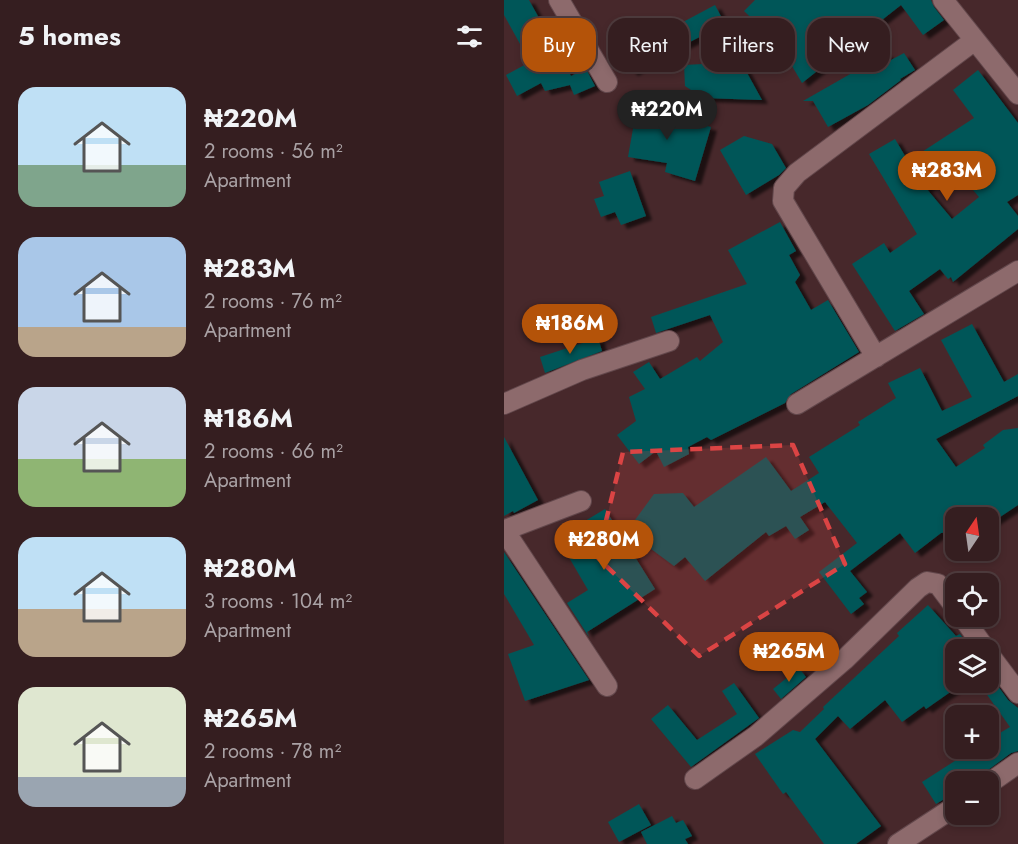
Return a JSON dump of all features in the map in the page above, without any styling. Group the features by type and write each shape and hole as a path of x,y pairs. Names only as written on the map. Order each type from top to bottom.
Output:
{"street":[{"path":"559,0 607,82"},
{"path":"943,0 1018,94"},
{"path":"876,357 783,201 784,188 796,173 975,40"},
{"path":"797,404 1018,271"},
{"path":"504,404 582,370 669,341"},
{"path":"580,501 504,530 607,686"},
{"path":"695,779 756,736 844,660 918,588 927,582 938,584 945,593"},
{"path":"999,667 1018,693"},
{"path":"999,776 1018,763"},
{"path":"898,844 945,813"}],"highlighted area":[{"path":"793,445 845,564 699,656 597,557 623,452"}],"building":[{"path":"504,0 529,0 539,18 522,18 522,48 504,15"},
{"path":"755,0 931,0 944,20 923,35 901,5 884,18 807,18 807,72 816,72 802,83 795,71 795,18 751,18 744,11"},
{"path":"715,5 722,18 701,18 701,36 689,42 689,19"},
{"path":"904,53 915,70 868,105 828,127 813,101 803,101 854,72 890,72 890,58 891,60"},
{"path":"701,64 701,72 747,72 762,100 703,98 685,86 684,72 689,72 689,65"},
{"path":"522,66 522,72 569,72 571,76 580,72 588,72 595,86 574,95 570,85 545,91 541,83 517,96 506,75"},
{"path":"978,70 1018,123 1018,195 1007,202 1018,216 1018,229 953,282 951,277 948,279 940,269 909,291 924,314 895,331 852,264 884,243 890,253 917,234 869,154 895,139 908,161 974,118 953,90","holes":["955,169 979,197 952,219 926,188"]},
{"path":"626,103 637,105 667,127 657,111 711,127 695,181 665,172 667,163 628,157 634,123 621,120"},
{"path":"744,136 772,144 786,168 779,175 746,195 720,150"},
{"path":"630,171 646,216 621,225 615,212 601,217 594,199 604,196 599,182"},
{"path":"780,222 796,251 789,255 800,275 795,282 811,310 828,300 859,352 791,394 785,403 711,440 707,437 688,447 689,454 664,467 656,451 639,464 617,435 636,421 629,397 645,389 633,372 649,362 660,379 697,357 700,361 723,342 710,315 656,333 651,317 747,284 728,250"},
{"path":"972,324 1004,382 1018,374 1018,396 936,439 956,467 985,448 983,445 1003,430 1018,428 1018,505 999,518 999,507 945,507 945,532 941,533 915,553 900,533 850,571 867,592 859,598 864,604 851,614 819,572 857,543 825,502 800,517 809,530 795,539 786,526 769,536 766,532 705,581 685,557 674,566 627,531 654,494 683,493 694,507 766,457 791,491 819,473 809,457 860,425 858,422 896,398 888,383 920,368 942,411 972,397 941,340"},
{"path":"598,338 602,351 545,373 540,357"},
{"path":"504,437 538,500 504,516"},
{"path":"605,509 655,589 587,632 589,637 567,603 588,590 567,554 575,549 565,533"},
{"path":"504,552 589,680 525,701 508,654 534,645 504,594"},
{"path":"928,605 945,624 945,627 948,627 956,636 960,634 964,639 945,639 945,693 949,693 926,709 924,706 902,722 885,700 850,729 838,716 815,739 881,826 856,844 824,844 786,792 783,794 755,754 793,730 800,732 824,709 823,707 899,636 897,633"},
{"path":"799,668 806,677 781,699 773,689"},
{"path":"734,683 759,718 691,767 651,719 668,705 697,740 737,714 722,691"},
{"path":"999,688 1008,700 1018,708 1018,751 1011,753 987,771 945,771 945,799 936,804 922,782 958,759 999,759 999,734 1010,727 999,712 999,705 994,705 986,693 999,693"},
{"path":"639,804 651,825 619,842 608,822"},
{"path":"672,816 676,823 683,820 692,836 685,839 688,844 647,844 641,832"}]}
